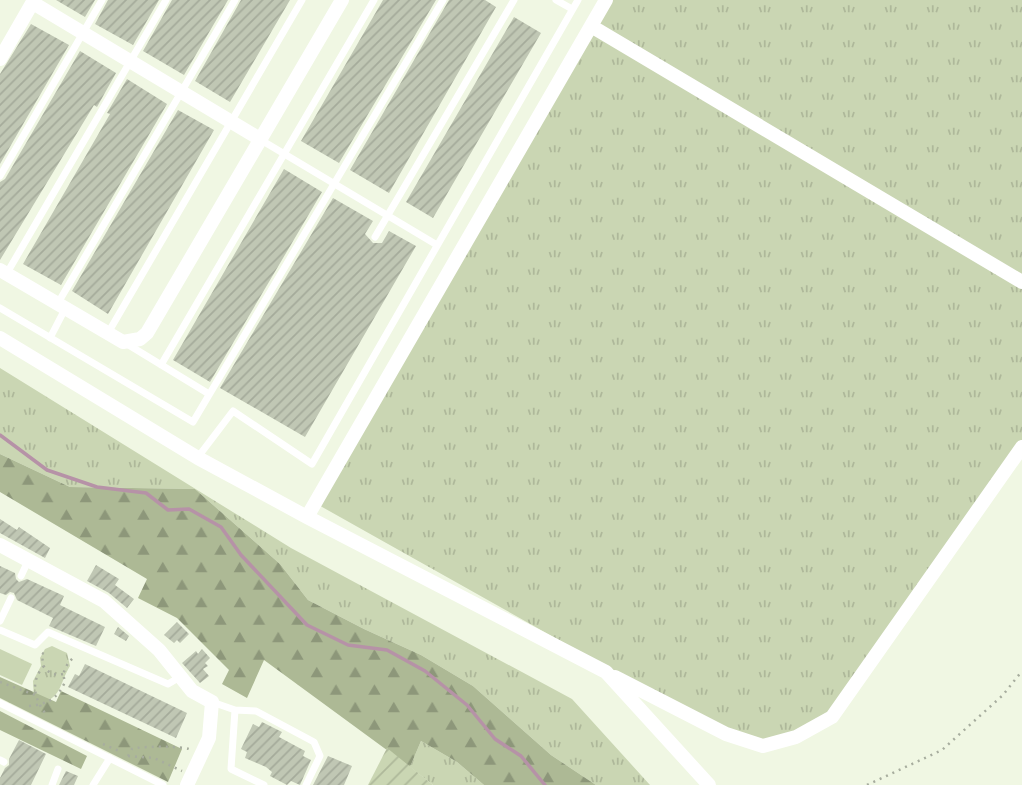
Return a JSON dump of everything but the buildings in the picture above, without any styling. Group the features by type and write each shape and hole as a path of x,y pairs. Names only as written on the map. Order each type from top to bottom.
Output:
{"street":[{"path":"3,271 123,342 140,339 147,333 341,0"},
{"path":"307,517 606,0"},
{"path":"0,59 33,2 260,139"},
{"path":"591,26 1022,282"},
{"path":"0,338 198,458 307,517 726,734 763,746 796,737 832,717 1022,447"},
{"path":"0,545 104,601 159,650 192,691 212,702 209,738 190,780"},
{"path":"606,672 709,785"}],"lane":[{"path":"0,176 102,0"},
{"path":"3,271 166,0"},
{"path":"50,338 62,306 235,0"},
{"path":"108,333 302,0"},
{"path":"161,365 374,0"},
{"path":"0,308 192,422 443,0"},
{"path":"375,237 514,0"},
{"path":"556,0 572,9"},
{"path":"198,458 233,411 312,464 578,0"},
{"path":"260,139 437,245"},
{"path":"123,342 209,394"},
{"path":"21,576 28,560"},
{"path":"0,621 11,598"},
{"path":"0,630 35,645 48,632 168,684 180,677"},
{"path":"0,702 163,785"},
{"path":"212,702 235,710 256,711 314,742 320,755 306,785"},
{"path":"235,710 231,769 264,785"},
{"path":"93,785 110,758"},
{"path":"52,785 58,769"}],"path":[{"path":"35,645 37,651 44,654 44,666 57,676 63,674 80,646"},
{"path":"44,666 34,682 39,705 47,715"},
{"path":"867,785 942,750 1003,695 1022,671"},
{"path":"12,709 51,701 59,694 65,682 63,674"},
{"path":"0,682 36,695"},
{"path":"100,743 128,756 154,758 190,780"},
{"path":"128,756 132,749 139,747 151,749 183,746 202,754"}],"green space":[{"path":"606,0 1022,0 1022,447 832,717 763,746 726,734 315,503"},
{"path":"0,368 291,548 572,699 650,785 596,785 551,755 473,686 421,655 308,600 280,564 195,489 70,487 0,454"},
{"path":"0,454 70,487 195,489 280,564 308,600 421,655 473,686 551,755 596,785 484,785 457,762 421,741 410,767 264,660 247,698 222,684 229,670 177,618 138,598 147,579 0,492"},
{"path":"52,646 67,653 70,666 54,697 43,703 34,698 33,681 41,666 40,658 45,649"},
{"path":"0,649 32,664 22,685 0,675"},
{"path":"0,677 56,702 61,691 182,749 168,782 0,698"},
{"path":"0,711 87,756 81,769 0,730"},
{"path":"421,741 457,762 484,785 433,785 410,767"},
{"path":"387,748 433,785 368,785"}],"waterway":[{"path":"0,435 47,470 97,487 146,493 168,510 189,509 221,527 241,555 307,625 348,645 387,650 425,671 467,705 495,739 521,756 545,785"}]}
